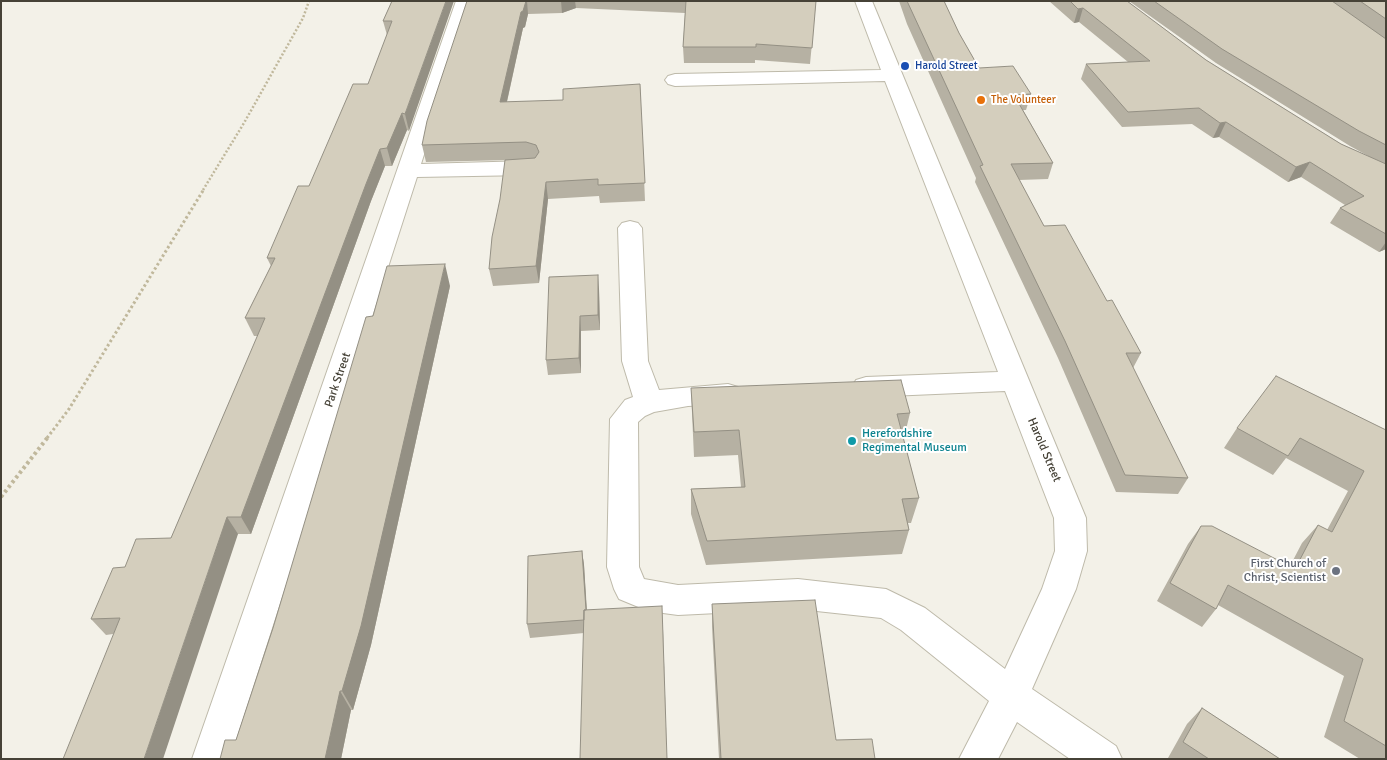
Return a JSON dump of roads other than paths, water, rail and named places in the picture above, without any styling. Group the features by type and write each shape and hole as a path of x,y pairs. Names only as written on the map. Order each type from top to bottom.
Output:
{"street":[{"name":"Park Street","path":"211,759 465,1"},
{"name":"Harold Street","path":"863,1 1057,481 1070,518 1071,551 1059,590 1011,696 978,759"},
{"path":"675,80 892,75"},
{"path":"408,171 529,168"},
{"path":"630,228 635,361 649,402"},
{"path":"838,388 1015,381"},
{"path":"758,392 688,396 649,402 635,408 624,419 623,567 631,589 648,596 678,600 798,594 886,604 913,619 1011,696 1103,759"}],"place":[{"name":"Harold Street","path":"905,66"},
{"name":"The Volunteer","path":"981,100"},
{"name":"Herefordshire Regimental Museum","path":"852,441"},
{"name":"First Church of Christ, Scientist","path":"1336,571"}]}
